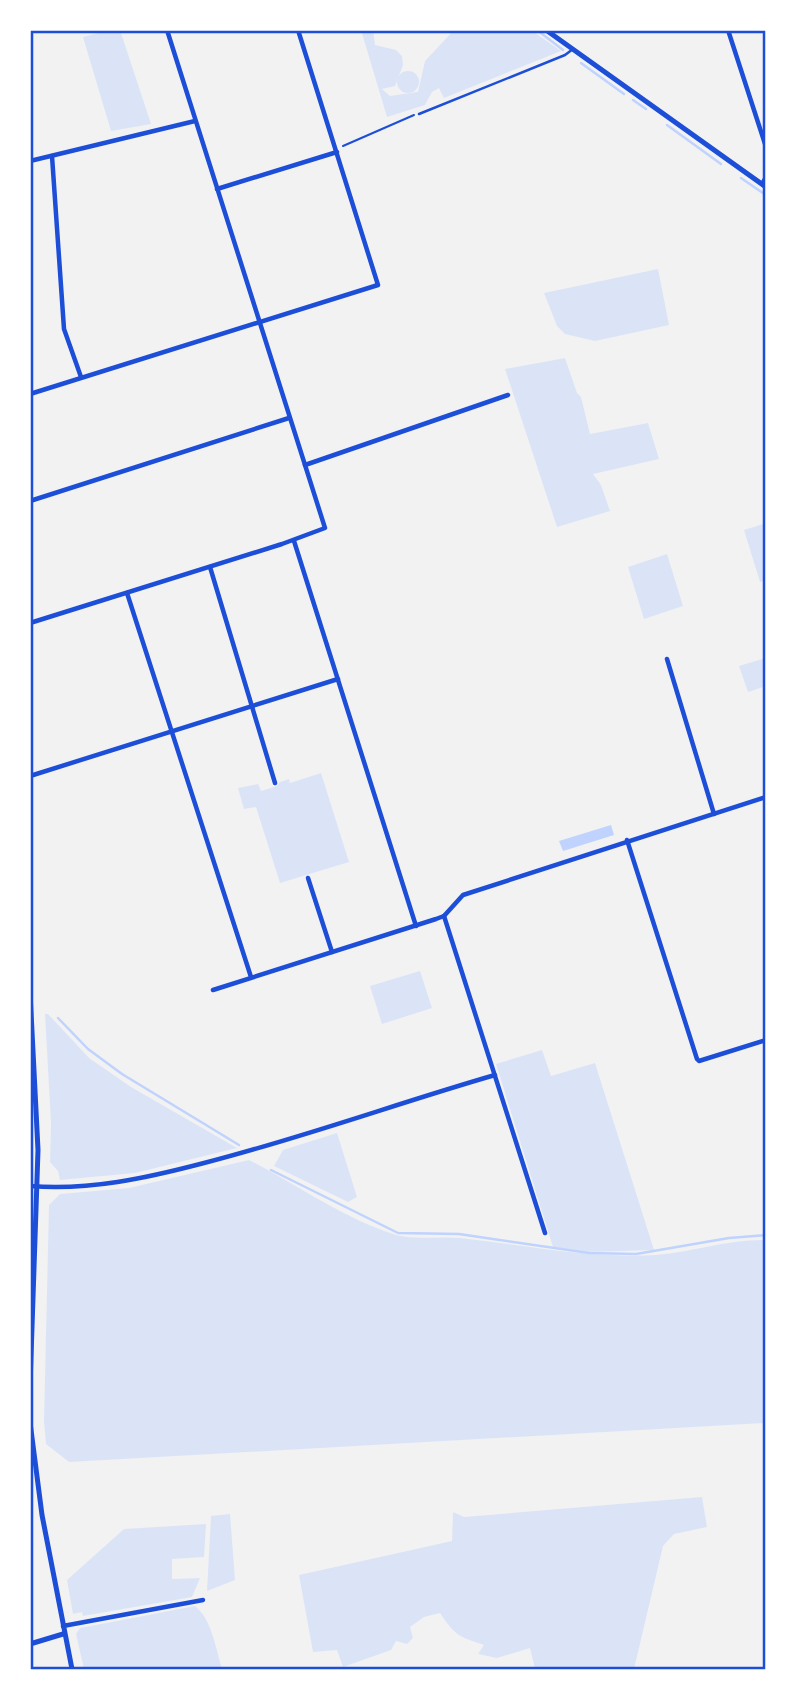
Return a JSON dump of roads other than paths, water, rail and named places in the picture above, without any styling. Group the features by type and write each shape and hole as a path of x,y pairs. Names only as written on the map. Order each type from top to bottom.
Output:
{"street":[{"path":"30,623 293,541 324,528 167,30"},
{"path":"30,394 379,285 298,30"},
{"path":"546,30 764,186 766,177"},
{"path":"729,30 766,148"},
{"path":"30,161 195,121"},
{"path":"217,189 337,152"},
{"path":"52,156 64,329 81,377"},
{"path":"305,465 508,395"},
{"path":"30,501 289,418"},
{"path":"293,541 416,926"},
{"path":"211,567 275,783"},
{"path":"127,593 170,733 251,977"},
{"path":"667,659 714,814"},
{"path":"30,776 338,679"},
{"path":"213,990 444,916 463,895 766,797"},
{"path":"627,840 697,1059 699,1061 766,1040"},
{"path":"308,878 332,952"},
{"path":"444,916 545,1233"},
{"path":"30,992 37,1112 33,1186 30,1387"},
{"path":"33,1186 127,1182 170,1172 280,1143 495,1075"},
{"path":"30,1422 63,1634 72,1669"},
{"path":"62,1625 203,1600"},
{"path":"30,1644 63,1634"}],"lane":[{"path":"419,114 565,55 573,49"}],"water":[{"path":"611,825 614,835 563,851 559,841"}],"waterway":[{"path":"537,30 563,50"},
{"path":"581,63 624,94"},
{"path":"633,100 646,109"},
{"path":"667,125 721,164"},
{"path":"741,178 766,195"},
{"path":"58,1018 88,1049 122,1074 239,1145"},
{"path":"30,1129 30,1155"},
{"path":"271,1170 398,1233 459,1234 589,1253 636,1254 729,1238 766,1235"}]}
